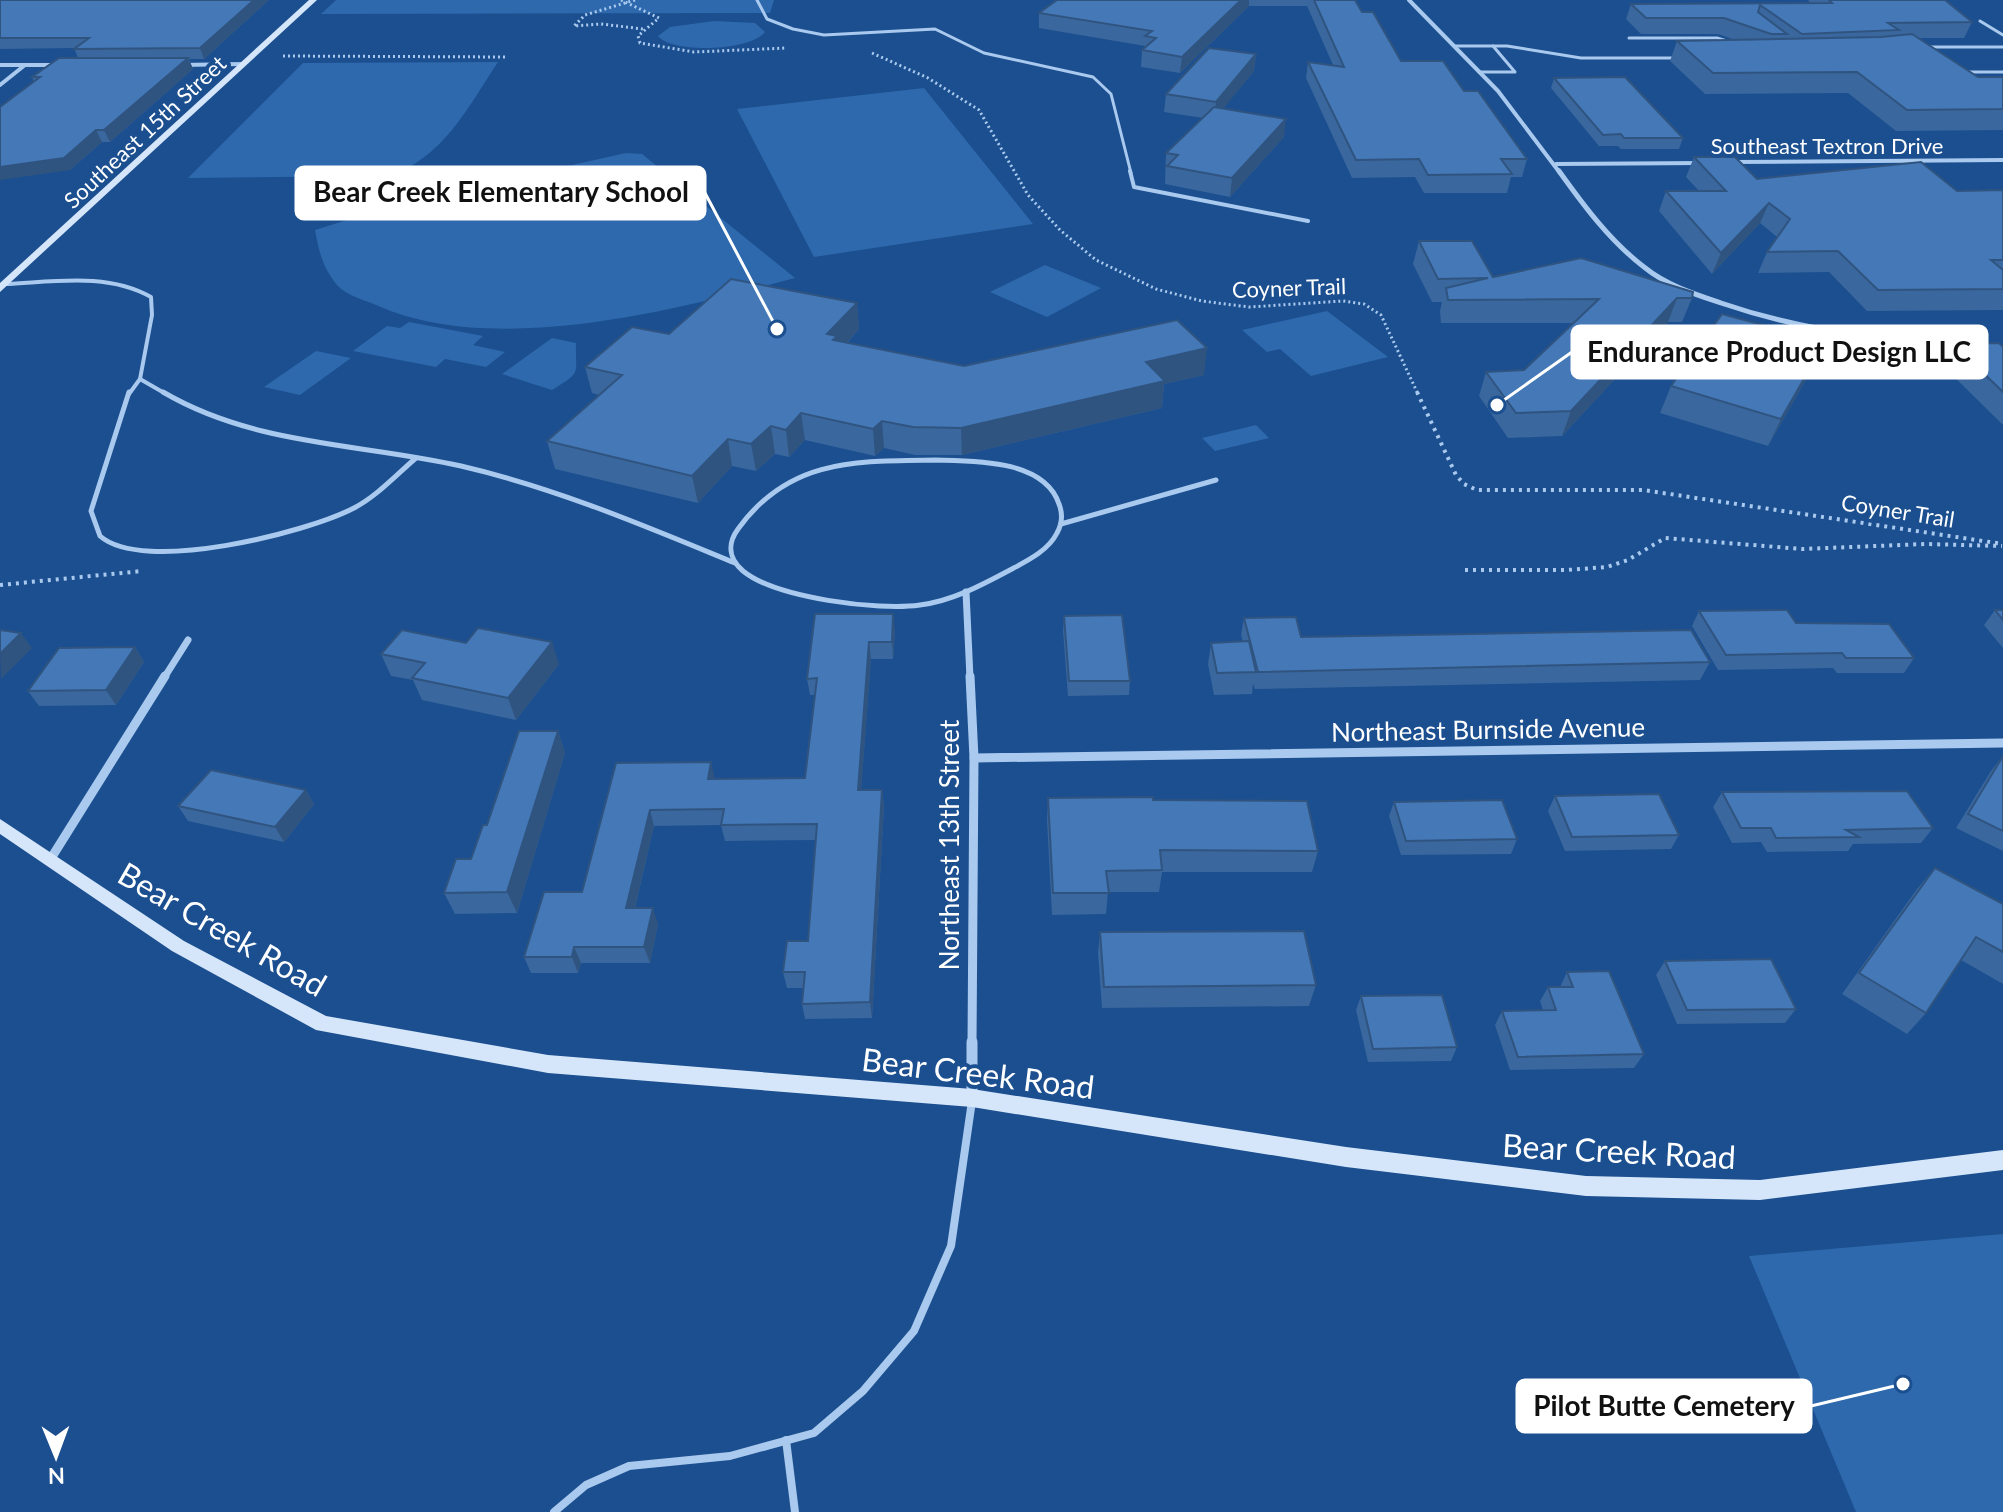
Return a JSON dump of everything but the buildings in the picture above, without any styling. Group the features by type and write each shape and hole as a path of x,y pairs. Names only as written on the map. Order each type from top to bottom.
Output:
{"street":[{"name":"Southeast 15th Street","path":"2,286 313,0"},
{"path":"1409,0 1508,102 1607,232 1646,269 1697,295 1765,319 1818,333 1887,343 1975,345"},
{"path":"169,65 243,64"},
{"path":"0,65 74,65"},
{"path":"0,85 26,65"},
{"name":"Southeast Textron Drive","path":"1730,162 2002,161"},
{"name":"Southeast Textron Drive","path":"1556,164 1715,163"},
{"name":"Northeast 13th Street","path":"966,592 974,758 972,1098"},
{"path":"50,860 188,640"},
{"name":"Northeast Burnside Avenue","path":"974,758 2003,743"},
{"name":"Bear Creek Road","path":"0,825 178,946 323,1024 548,1064 972,1098 1346,1157 1586,1186 1760,1190 2003,1160"}],"lane":[{"path":"757,0 767,19 807,32 841,35 935,29 984,53 1093,77 1111,94 1134,187 1308,221"},
{"path":"1980,21 2003,35"},
{"path":"1629,38 1717,38 1740,45"},
{"path":"1454,46 1493,46 1581,58 1685,58"},
{"path":"1479,72 1515,72 1493,46"},
{"path":"1934,56 1922,47 2003,47"},
{"path":"1959,72 2003,72"},
{"path":"2,286 111,283 140,289 151,297 152,315 140,379 130,390 91,511 93,528 107,542 131,550 164,553 200,548 336,516 369,498 416,458"},
{"path":"140,379 188,407 245,429 460,466 574,497 735,563"},
{"path":"992,462 1039,479 1055,494 1062,510 1061,524 1050,544 1031,558 966,592 920,605 878,607 844,604 758,581 741,571 735,563 730,543 737,529 771,493 798,476 832,465 992,462"},
{"path":"1061,524 1216,480"},
{"path":"554,1512 586,1485 629,1466 730,1456 814,1433 863,1391 914,1331 951,1246 972,1098"},
{"path":"786,1440 795,1512"}],"path":[{"path":"621,0 657,15 659,18 638,36 640,43 655,48 683,51 789,48"},
{"path":"635,0 585,15 574,26 601,24 644,30"},
{"name":"Coyner Trail","path":"864,52 896,63 964,97 978,109 1002,143 1020,183 1079,248 1105,266 1158,290 1227,308 1253,309 1334,301 1373,306 1381,315 1456,475 1464,484 1477,490 1643,490 2003,545"},
{"path":"275,56 506,57"},
{"path":"1465,570 1576,569 1620,563 1641,553 1650,543 1665,538 1802,549 1925,544 2003,545"}],"shaded area":[{"path":"336,0 774,0 770,13 321,14"},
{"path":"714,21 755,23 765,32 744,43 711,48 679,46 658,36 670,27"},
{"path":"498,62 465,113 439,144 407,168 388,176 188,178 303,63"},
{"path":"924,88 1033,224 814,257 737,109"},
{"path":"626,153 642,154 795,278 641,315 529,328 474,328 423,320 356,297 338,286 322,260 315,230 405,202"},
{"path":"1045,265 1101,288 1047,317 990,292"},
{"path":"1327,311 1388,357 1311,376 1280,349 1267,352 1242,330"},
{"path":"409,322 483,336 473,345 505,352 486,367 445,359 436,367 353,351 387,326 400,328"},
{"path":"552,338 576,343 576,367 569,379 552,390 502,374"},
{"path":"316,351 351,358 300,395 264,387"},
{"path":"1256,425 1269,438 1215,451 1202,438"},
{"path":"2003,1234 2003,1512 1856,1512 1749,1256"}],"place":[{"name":"Bear Creek Elementary School","path":"777,329"},
{"name":"Endurance Product Design LLC","path":"1497,405"},
{"name":"Pilot Butte Cemetery","path":"1903,1384"}]}
